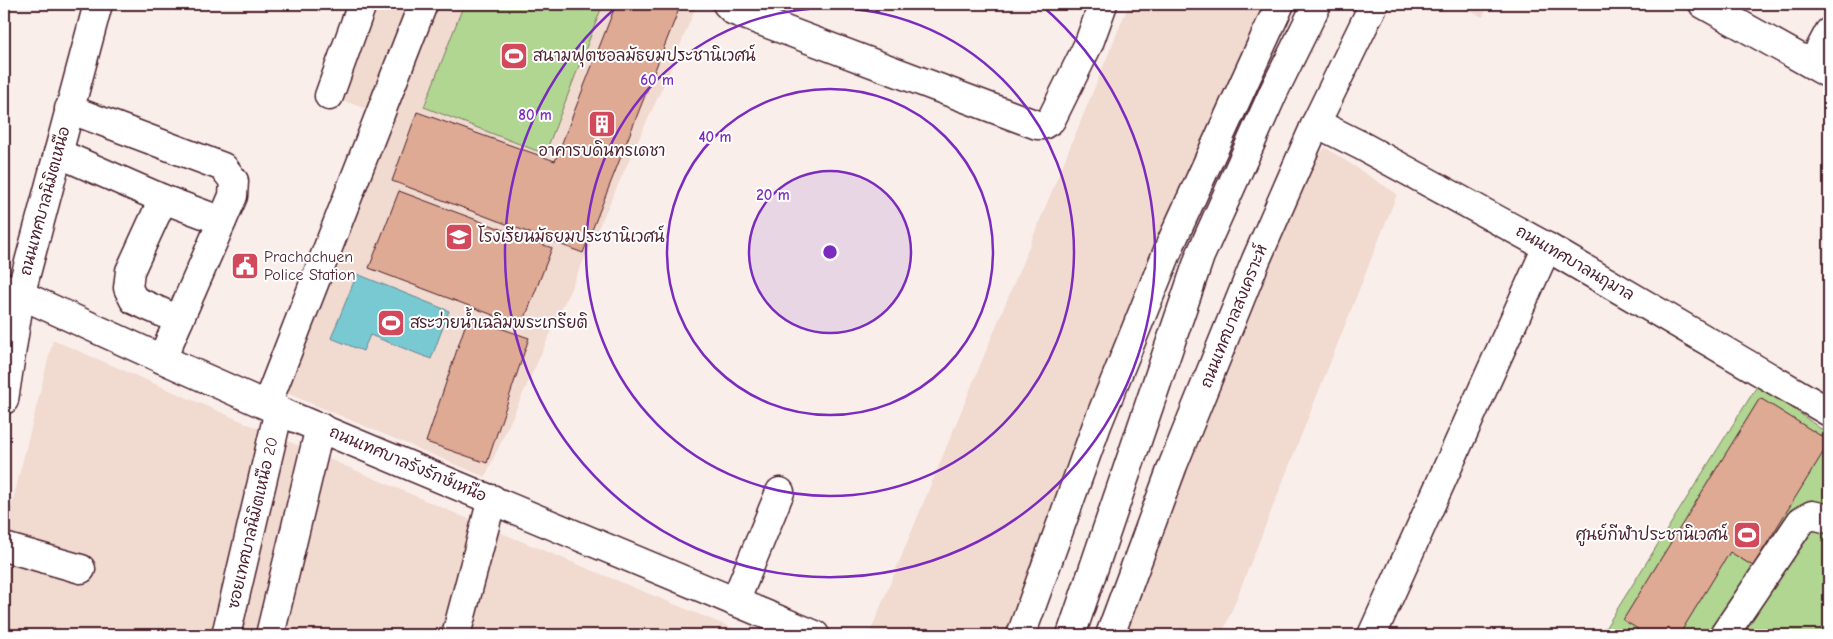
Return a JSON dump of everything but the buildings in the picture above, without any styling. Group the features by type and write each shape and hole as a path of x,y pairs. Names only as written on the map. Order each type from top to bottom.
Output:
{"street":[{"name":"ถนนเทศบาลนิมิตเหนือ","path":"4,400 12,291 58,153 98,4"},
{"path":"329,96 362,4"},
{"name":"ซอยเทศบาลนิมิตเหนือ 20","path":"226,635 273,407 423,4"},
{"path":"727,4 734,11 1037,125 1043,125 1051,120 1089,43 1104,4"},
{"path":"1021,635 1097,425 1167,252 1280,4"},
{"path":"1071,635 1200,256 1274,91 1317,4"},
{"name":"ถนนเทศบาลสงเคราะห์","path":"1110,635 1173,465 1256,260 1316,123 1374,4"},
{"path":"1703,4 1820,69 1829,32"},
{"path":"69,109 224,167 234,181 233,196 162,360"},
{"name":"ถนนเทศบาลนฤมาล","path":"1316,123 1547,247 1828,407"},
{"path":"58,153 222,221"},
{"path":"163,198 130,271 128,288 134,300 178,320"},
{"path":"1372,635 1547,247"},
{"name":"ถนนเทศบาลรังรักษ์เหนือ","path":"12,291 162,360 736,602 771,627 814,635"},
{"path":"270,635 320,426"},
{"path":"736,602 780,492"},
{"path":"456,635 492,499"},
{"path":"1724,635 1801,521 1812,515 1829,519"},
{"path":"4,547 81,569"}],"shaded area":[{"name":"โรงเรียนมัธยมประชานิเวศน์","path":"364,4 697,4 668,75 485,477 270,386 367,109 329,96"},
{"path":"1129,4 1266,4 1010,635 869,635"},
{"path":"1454,4 1488,4 1483,17"},
{"path":"1326,148 1397,194 1222,635 1122,635 1306,166"},
{"path":"53,340 494,530 749,635 4,635 4,536"}],"green space":[{"name":"สนามฟุตซอลมัธยมประชานิเวศน์","path":"464,4 603,4 545,154 424,107"},
{"name":"ศูนย์กีฬาประชานิเวศน์","path":"1759,383 1829,435 1829,635 1601,635"}],"water":[{"name":"สระว่ายนํ้าเฉลิมพระเกรียติ","path":"357,274 449,311 431,359 370,335 363,351 331,338"}],"place":[{"name":"สนามฟุตซอลมัธยมประชานิเวศน์","path":"514,56"},
{"name":"อาคารบดินทรเดชา","path":"602,124"},
{"name":"โรงเรียนมัธยมประชานิเวศน์","path":"459,237"},
{"name":"Prachachuen Police Station","path":"245,266"},
{"name":"สระว่ายนํ้าเฉลิมพระเกรียติ","path":"391,323"},
{"name":"ศูนย์กีฬาประชานิเวศน์","path":"1747,535"}]}
